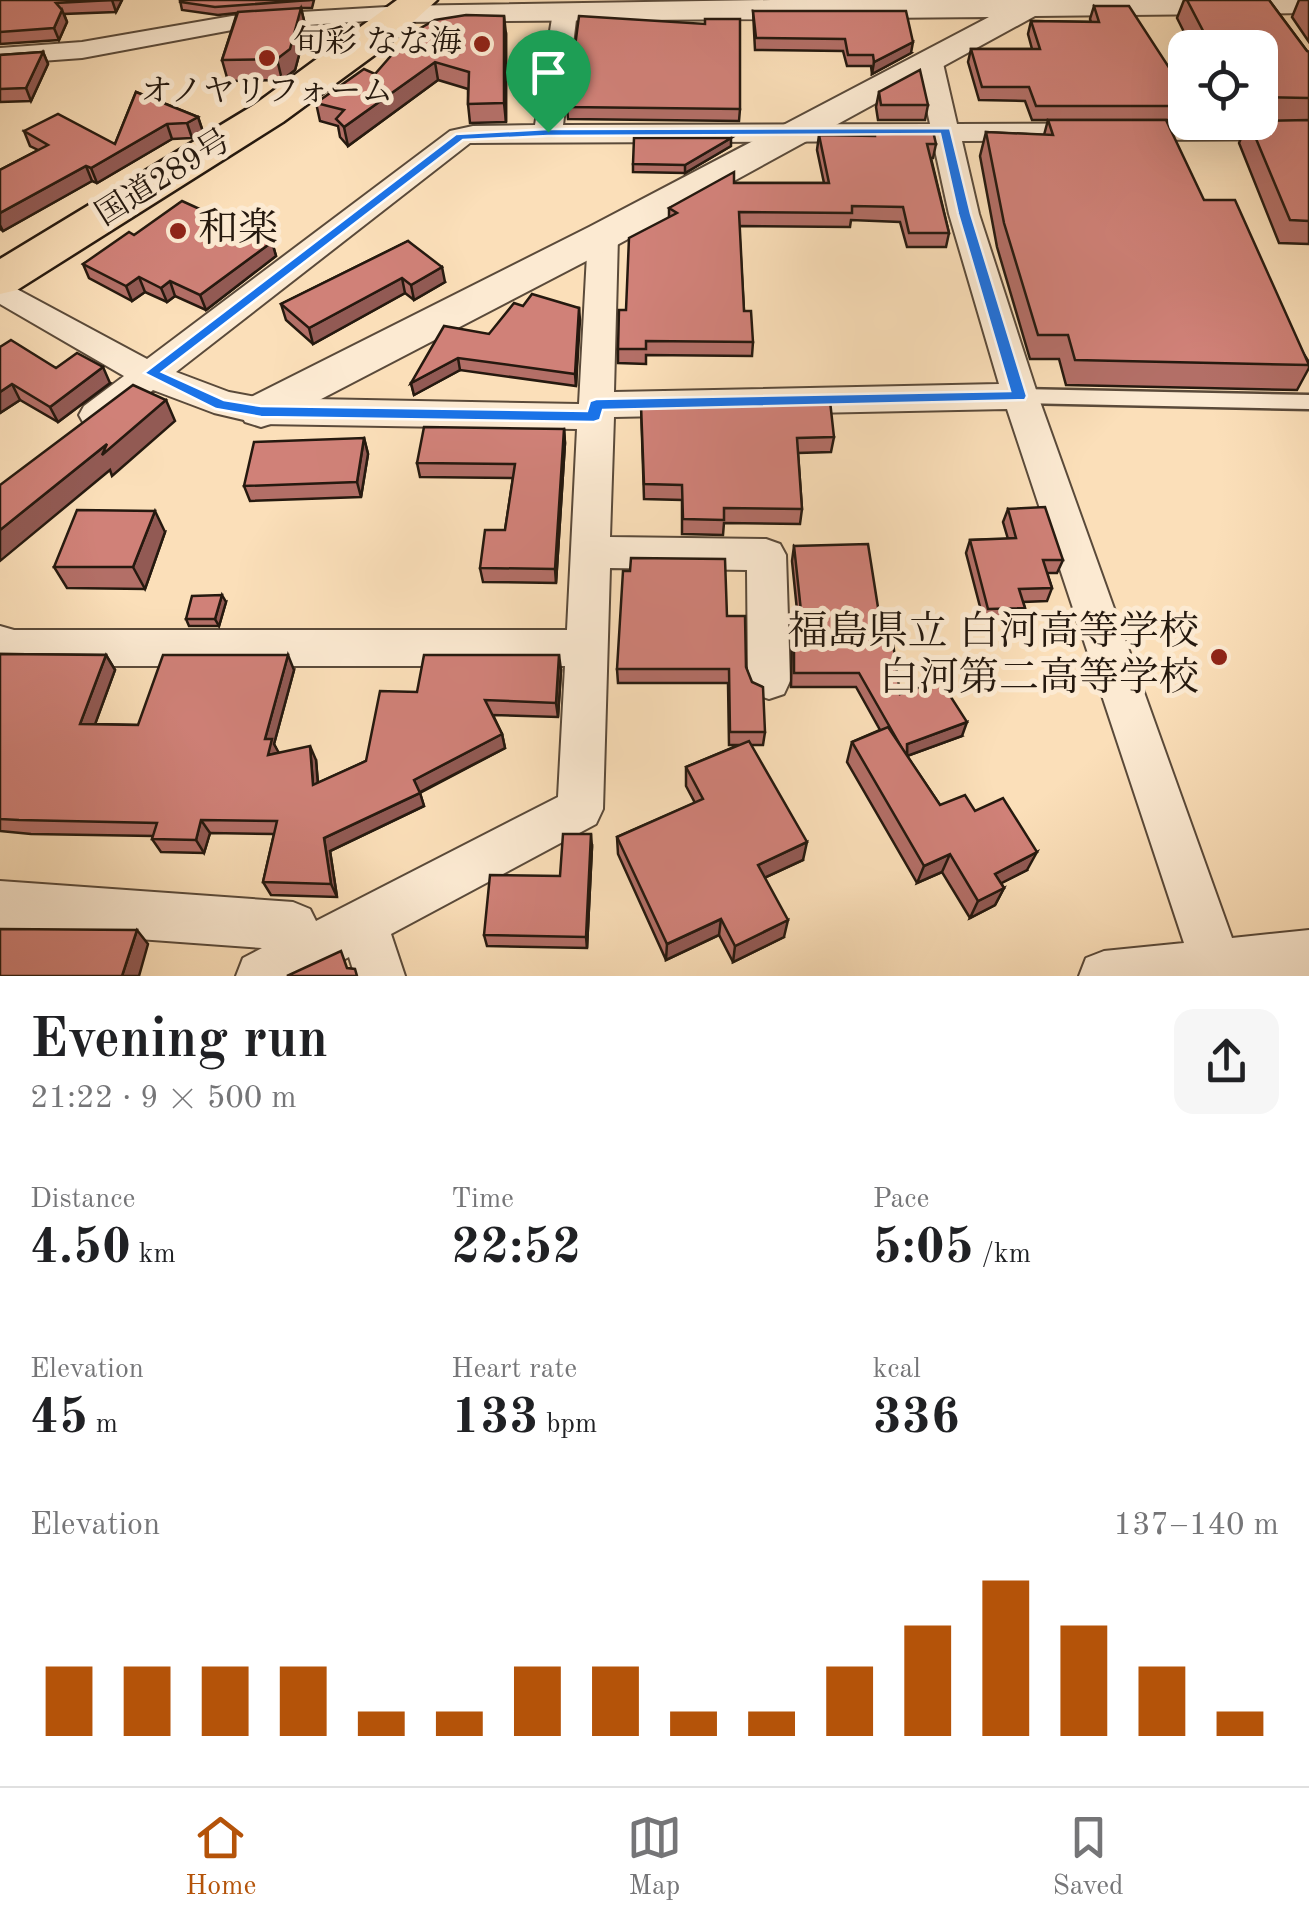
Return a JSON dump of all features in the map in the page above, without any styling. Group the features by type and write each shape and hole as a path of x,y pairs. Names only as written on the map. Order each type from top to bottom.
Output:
{"highway":[{"name":"国道289号","path":"0,279 236,135 348,58 412,7"}],"street":[{"path":"261,411 602,236 1036,4"},
{"path":"1265,4 1287,35"},
{"path":"0,56 82,50 241,11 412,7 566,12 927,5 1309,4"},
{"path":"927,5 949,28 942,52 945,131 964,214 1020,396 1218,970"},
{"path":"548,132 566,12"},
{"path":"76,432 460,137 548,132 1309,130"},
{"path":"261,976 580,809 602,236"},
{"path":"0,290 151,373 221,406 261,411 595,410 1020,396"},
{"path":"591,552 766,555 769,681"},
{"path":"0,643 9,648 589,648"},
{"path":"0,905 293,926 306,953"},
{"path":"364,924 380,976"},
{"path":"1104,976 1218,970 1309,955"}],"lane":[{"path":"1020,396 1309,402"}],"building":[{"path":"0,0 112,0 56,3 62,10 54,28 0,32"},
{"path":"180,0 310,0 215,7"},
{"path":"1187,0 1269,0 1309,52 1309,98 1278,97 1278,30 1203,30"},
{"path":"1094,6 1129,6 1168,66 1168,106 1036,106 1029,87 982,87 971,49 1040,49 1031,21 1099,22"},
{"path":"301,8 290,49 277,59 222,60 238,12"},
{"path":"753,11 906,11 913,42 874,62 873,55 848,55 845,39 756,38"},
{"path":"466,15 504,16 504,103 468,104 469,72 435,62 344,127 336,119 344,110 316,103 364,69 375,74 410,34 435,20"},
{"path":"579,16 705,24 705,19 740,19 740,109 567,107"},
{"path":"43,52 26,88 0,89 0,55"},
{"path":"920,70 928,105 881,105 879,92"},
{"path":"136,92 198,117 187,123 167,124 91,168 86,166 0,213 0,170 48,145 24,131 58,114 115,144"},
{"path":"1048,120 1166,120 1168,140 1176,140 1204,200 1235,200 1309,365 1075,360 1068,335 1038,335 1004,223 986,132 1053,135"},
{"path":"1309,120 1309,221 1290,220 1257,140 1278,140 1278,121"},
{"path":"875,131 933,131 936,144 927,144 949,233 909,233 903,207 852,206 852,213 739,212 744,311 751,311 753,342 646,341 646,349 618,349 619,310 626,310 629,238 677,213 669,208 734,172 734,183 829,183 819,135 875,136"},
{"path":"634,138 731,138 685,165 633,164"},
{"path":"182,201 272,242 200,295 170,281 161,288 139,277 126,286 83,264 129,232 134,235"},
{"path":"408,241 442,267 411,285 402,278 309,328 281,304"},
{"path":"532,294 579,308 575,374 458,358 411,383 444,326 489,334 514,303 523,306"},
{"path":"11,340 56,368 77,353 103,367 50,407 12,384 0,392 0,347"},
{"path":"133,385 166,400 102,455 107,444 0,530 0,485"},
{"path":"830,401 834,437 797,438 802,509 724,508 724,520 683,519 682,485 644,484 641,405"},
{"path":"424,427 564,429 555,569 480,568 485,530 505,530 515,464 417,463"},
{"path":"364,438 357,482 244,486 254,442"},
{"path":"1045,507 1063,560 1043,560 1052,588 1019,589 1025,608 988,609 970,540 1016,538 1008,509"},
{"path":"77,510 155,511 133,567 54,567"},
{"path":"868,544 880,620 890,621 900,694 940,680 967,722 907,744 907,757 859,673 794,673 794,620 802,620 794,546"},
{"path":"631,558 725,559 727,616 745,616 746,667 752,682 763,687 765,732 730,732 729,669 617,669 623,571 630,571"},
{"path":"222,595 215,619 186,619 192,596"},
{"path":"0,654 106,655 80,724 138,725 163,655 288,655 265,739 272,739 268,755 310,746 313,785 366,761 380,691 417,692 424,655 559,655 556,703 485,700 502,734 414,780 420,793 324,838 331,884 263,882 277,821 201,820 196,840 152,839 157,823 0,819"},
{"path":"888,727 940,805 965,795 975,811 1003,798 1037,852 995,874 1004,888 978,901 950,854 924,866 852,742"},
{"path":"749,741 807,842 758,865 788,920 735,946 721,919 667,944 617,837 703,799 686,767"},
{"path":"563,834 591,834 586,937 484,935 490,875 560,876"},
{"path":"0,929 137,930 122,976 0,976"},
{"path":"341,951 347,968 355,969 357,976 287,976"}],"place":[{"name":"旬彩 なな海","path":"482,44"},
{"name":"オノヤリフォーム","path":"267,58"},
{"name":"和楽","path":"178,231"},
{"name":"福島県立 白河高等学校 白河第二高等学校","path":"1219,657"}],"route":[{"path":"945,131 964,214 1020,396 596,404 594,416 261,411 221,406 151,373 460,137 548,132 945,131"}]}
